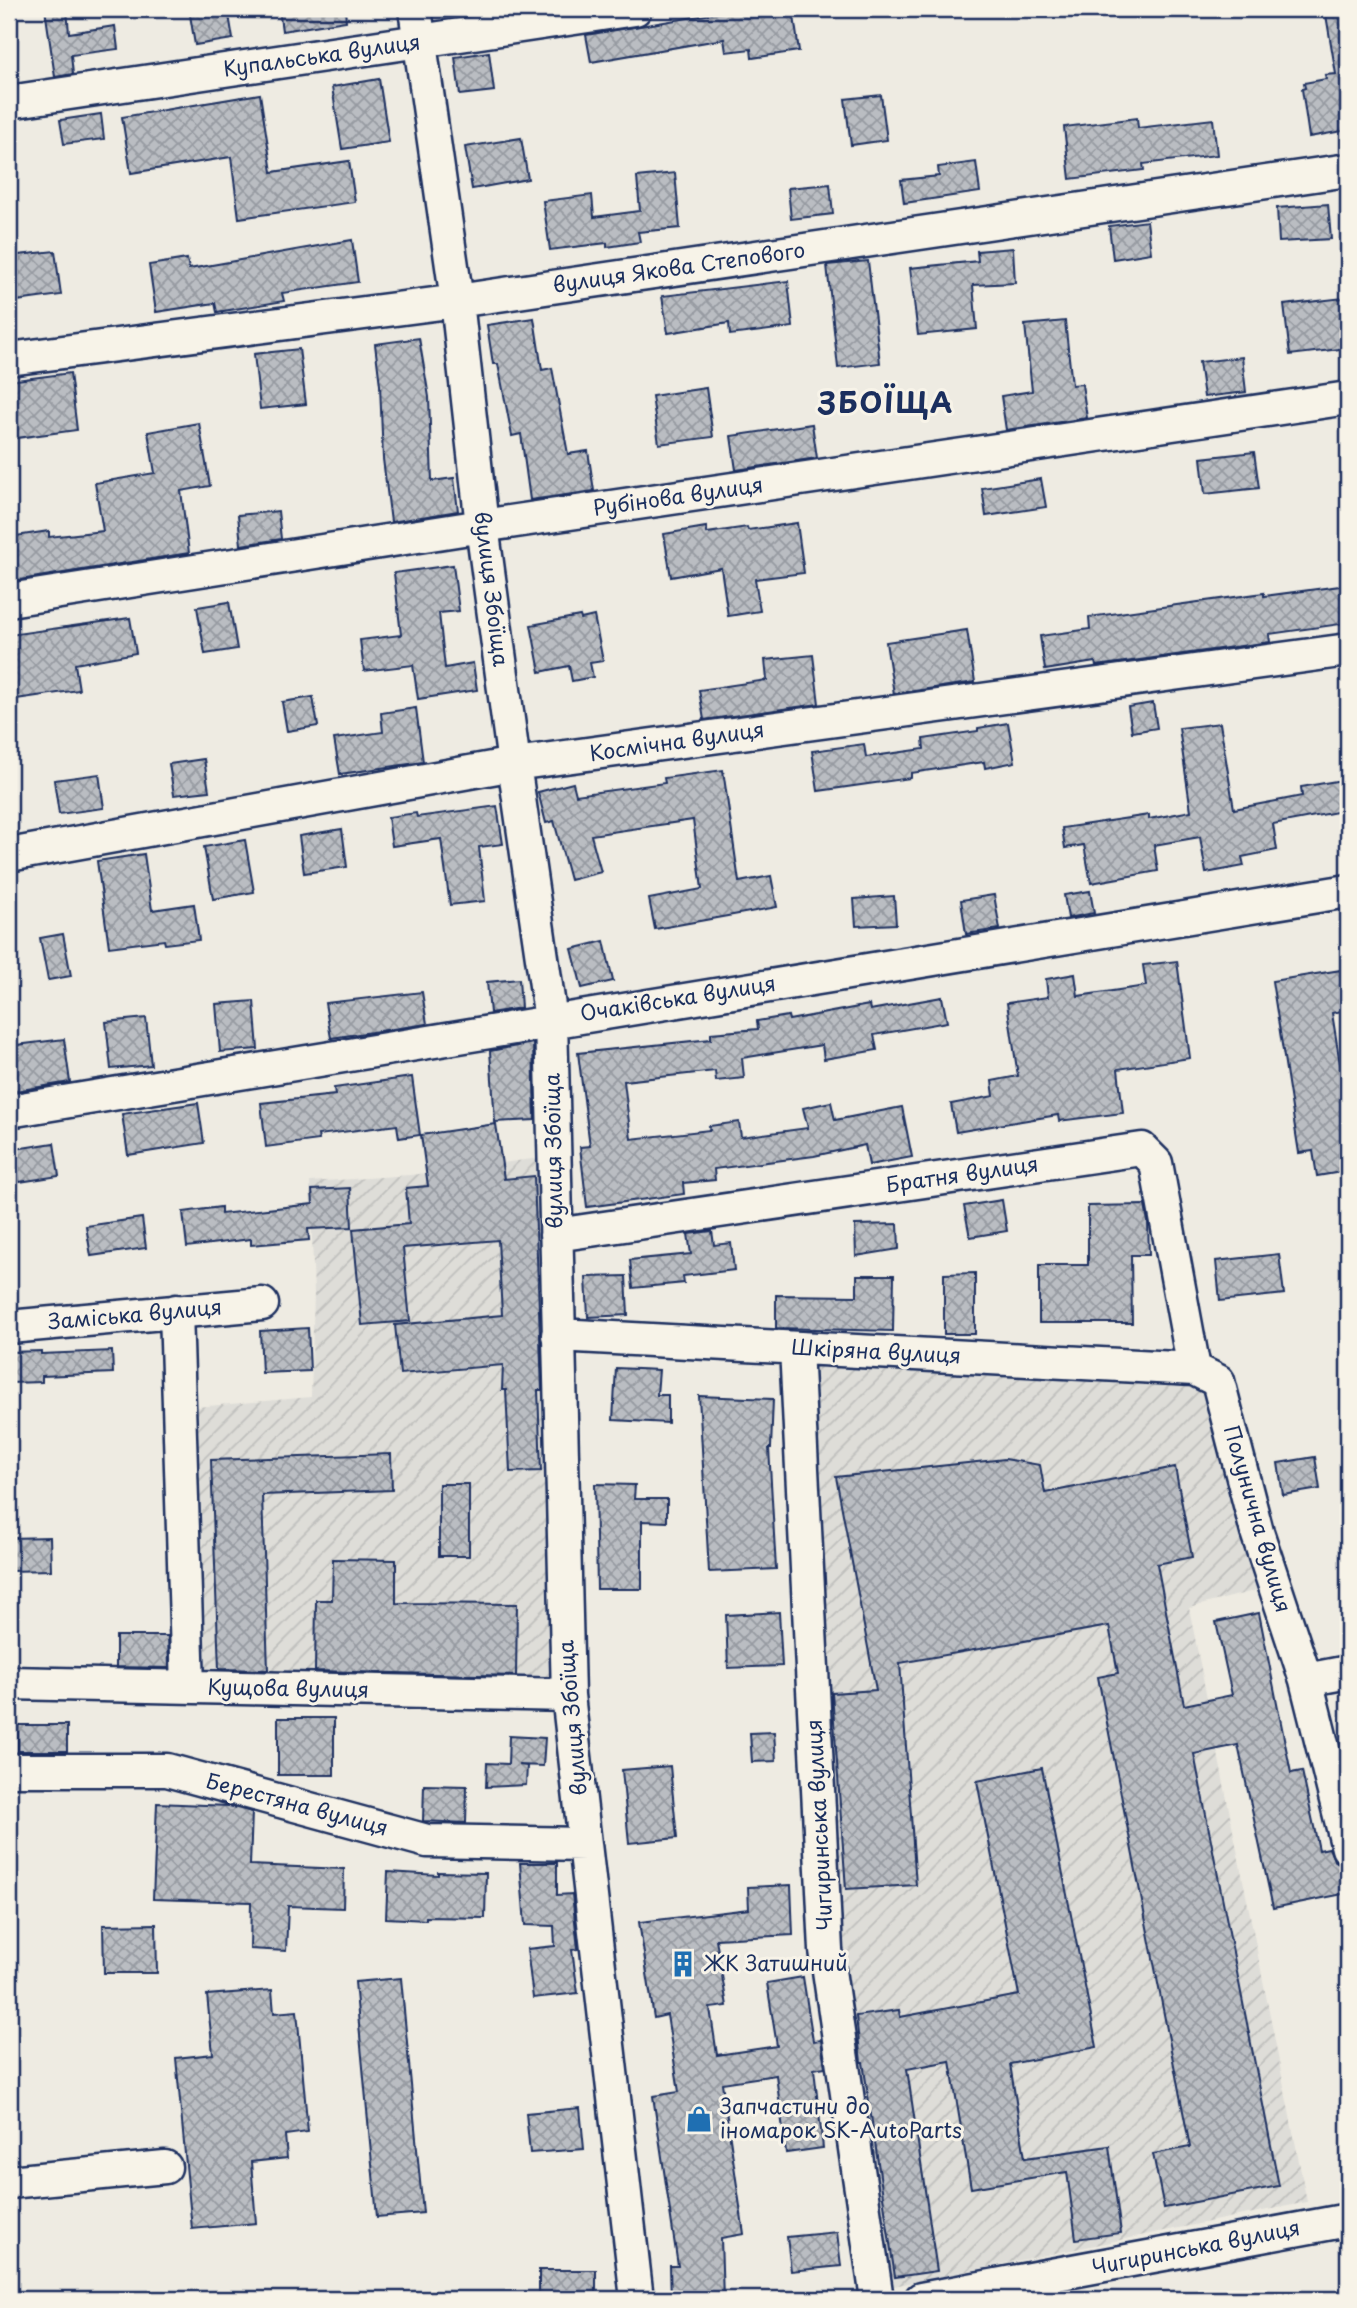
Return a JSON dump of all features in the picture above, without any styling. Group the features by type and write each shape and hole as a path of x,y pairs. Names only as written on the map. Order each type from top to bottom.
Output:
{"street":[{"name":"вулиця Збоїща","path":"415,9 457,301 482,526 551,1020 568,1695 637,2299"},
{"name":"Купальська вулиця","path":"9,102 635,9"},
{"name":"вулиця Якова Степового","path":"9,359 457,301 1348,170"},
{"name":"Рубінова вулиця","path":"9,600 482,526 1348,398"},
{"name":"Космічна вулиця","path":"9,855 514,764 1348,650"},
{"name":"Очаківська вулиця","path":"9,1111 1348,891"},
{"name":"Братня вулиця","path":"556,1236 1142,1149 1156,1163 1195,1369"},
{"name":"Заміська вулиця","path":"9,1327 262,1304"},
{"path":"176,1311 188,1687"},
{"name":"Шкіряна вулиця","path":"558,1335 1195,1369"},
{"name":"Чигиринська вулиця","path":"796,1348 826,1950 877,2299"},
{"name":"Полунична вулиця","path":"1195,1369 1218,1381 1257,1532 1306,1680 1348,1848"},
{"path":"1306,1680 1348,1672"},
{"name":"Кущова вулиця","path":"9,1683 568,1695"},
{"name":"Берестяна вулиця","path":"9,1770 167,1770 426,1841 585,1844"},
{"path":"9,2182 165,2167"},
{"name":"Чигиринська вулиця","path":"920,2299 1348,2220"}],"shaded area":[{"path":"540,1158 553,1689 205,1683 197,1407 311,1397 314,1293 310,1182 410,1175"},
{"path":"810,1362 1203,1382 1261,1589 1189,1608 1307,2202 889,2287 836,1885"}],"building":[{"path":"45,9 67,9 69,33 115,26 118,49 71,55 73,74 55,77"},
{"path":"189,9 228,9 233,39 195,45"},
{"path":"279,9 345,9 346,21 282,31"},
{"path":"742,9 793,9 799,51 752,58 751,49 726,52 724,39 591,62 586,35"},
{"path":"1325,9 1348,9 1348,130 1309,137 1302,89 1305,88 1304,83 1326,79 1325,75 1336,74"},
{"path":"489,52 494,91 460,95 455,57"},
{"path":"379,79 389,142 342,149 332,87"},
{"path":"260,94 272,172 349,161 355,202 239,218 231,157 131,173 122,117"},
{"path":"881,95 887,140 851,145 845,99"},
{"path":"101,114 104,139 64,144 60,120"},
{"path":"1137,118 1138,128 1213,119 1217,155 1143,164 1144,170 1070,179 1064,127"},
{"path":"521,138 528,179 472,189 465,147"},
{"path":"976,162 980,192 904,203 901,180 939,176 938,167"},
{"path":"675,173 680,228 638,232 640,242 550,250 543,201 592,195 594,217 640,211 637,177"},
{"path":"830,184 833,214 791,219 788,188"},
{"path":"1328,204 1331,239 1279,242 1277,208"},
{"path":"1147,221 1151,253 1113,259 1109,226"},
{"path":"352,240 358,282 282,293 284,301 217,312 215,303 156,312 149,265 187,259 189,269"},
{"path":"1013,248 1015,283 973,285 977,329 918,335 910,268 978,261 977,251"},
{"path":"55,251 61,295 9,302 9,256"},
{"path":"868,261 880,363 838,368 827,265"},
{"path":"788,281 793,327 730,335 729,323 668,333 662,296"},
{"path":"1343,298 1348,348 1290,355 1284,305"},
{"path":"534,318 542,370 552,368 568,454 588,451 594,491 530,500 521,434 512,436 498,364 493,364 487,325"},
{"path":"1065,321 1072,385 1082,384 1087,418 1006,430 1001,396 1032,391 1025,325"},
{"path":"419,338 429,397 432,481 454,478 458,511 391,522 383,459 380,385 375,344"},
{"path":"299,349 306,404 260,409 254,354"},
{"path":"1242,357 1246,392 1204,397 1199,362"},
{"path":"70,373 77,430 9,439 9,381"},
{"path":"706,388 713,437 659,444 652,396"},
{"path":"199,423 210,486 181,491 189,553 13,581 9,537 49,531 49,537 103,531 95,483 155,473 148,432"},
{"path":"812,424 817,458 736,470 731,436"},
{"path":"1254,452 1259,488 1205,494 1201,458"},
{"path":"1041,479 1046,507 986,516 982,488"},
{"path":"278,511 281,539 241,545 238,515"},
{"path":"797,523 804,573 755,579 760,611 728,616 721,568 671,577 664,534 706,527 707,533"},
{"path":"453,565 459,611 439,613 445,668 473,663 477,690 418,699 413,665 364,671 360,640 401,635 394,573"},
{"path":"1348,585 1348,623 1269,634 1270,642 1096,666 1095,662 1045,670 1040,636 1090,629 1089,617 1264,593 1264,596"},
{"path":"229,602 237,649 205,654 197,607"},
{"path":"580,616 581,619 594,616 603,661 590,663 593,677 572,681 569,666 540,672 531,625"},
{"path":"130,618 136,653 75,664 79,690 9,700 9,635"},
{"path":"967,630 975,682 894,694 886,642"},
{"path":"813,655 819,704 704,720 699,690 767,680 765,660"},
{"path":"313,697 318,726 287,731 282,702"},
{"path":"1153,703 1157,728 1132,732 1128,707"},
{"path":"416,708 423,762 340,774 334,739 383,732 381,713"},
{"path":"1008,723 1015,762 985,768 984,762 911,773 911,778 818,791 812,751 864,744 866,757 924,749 923,739 978,731 978,728"},
{"path":"1220,723 1234,809 1302,796 1301,787 1348,779 1348,810 1273,824 1277,850 1242,857 1244,866 1206,873 1200,837 1154,845 1158,871 1091,883 1084,845 1065,848 1062,828 1149,815 1149,819 1191,811 1179,728"},
{"path":"204,759 209,791 174,795 169,764"},
{"path":"723,770 739,882 771,876 777,907 655,929 649,899 702,889 693,820 591,835 601,872 570,880 554,821 546,823 538,792 573,783 576,795 665,783 664,778"},
{"path":"99,774 104,808 59,814 54,780"},
{"path":"497,806 503,844 479,847 485,901 450,905 441,839 392,846 388,817 416,813 417,817"},
{"path":"342,829 347,867 304,873 299,836"},
{"path":"245,840 254,892 213,899 204,847"},
{"path":"144,854 152,910 194,904 199,940 165,944 164,940 109,947 97,861"},
{"path":"1090,891 1094,913 1068,918 1064,895"},
{"path":"994,895 1000,929 966,934 961,900"},
{"path":"894,896 896,924 856,926 854,899"},
{"path":"63,934 71,976 48,980 40,938"},
{"path":"604,941 613,981 582,988 572,949"},
{"path":"1177,961 1190,1058 1118,1069 1123,1113 1059,1121 1058,1115 956,1132 951,1104 994,1096 992,1081 1018,1076 1007,1003 1048,997 1046,979 1075,974 1078,996 1146,986 1143,965"},
{"path":"1341,970 1347,1010 1332,1013 1348,1114 1348,1171 1317,1176 1313,1151 1299,1153 1272,981"},
{"path":"519,979 521,1008 490,1013 487,982"},
{"path":"422,992 427,1024 331,1038 325,1003"},
{"path":"942,997 947,1022 874,1035 877,1050 824,1059 822,1045 742,1058 744,1078 716,1081 715,1071 624,1081 631,1139 710,1130 709,1126 739,1122 741,1137 808,1128 803,1108 831,1102 835,1120 902,1107 912,1157 869,1165 865,1145 814,1156 714,1169 715,1180 683,1183 684,1194 587,1207 580,1147 590,1146 578,1053 711,1039 711,1033 758,1029 757,1021 788,1016 789,1020 869,1005 870,1010"},
{"path":"254,1001 258,1049 220,1052 216,1004"},
{"path":"146,1018 151,1065 111,1069 106,1022"},
{"path":"64,1039 70,1082 9,1092 9,1046"},
{"path":"533,1043 535,1120 495,1122 490,1051"},
{"path":"412,1077 420,1135 399,1138 397,1125 318,1135 319,1140 266,1147 261,1103 335,1095 334,1088"},
{"path":"198,1103 204,1143 128,1155 122,1114"},
{"path":"496,1124 504,1179 534,1176 542,1390 538,1390 541,1471 510,1472 506,1390 502,1390 503,1365 400,1374 395,1325 502,1315 498,1240 403,1248 410,1321 362,1325 353,1229 409,1224 406,1188 428,1186 421,1135"},
{"path":"54,1143 59,1176 19,1182 15,1149"},
{"path":"350,1188 352,1227 308,1229 309,1240 251,1245 251,1239 187,1247 183,1212 221,1207 221,1214 313,1204 312,1190"},
{"path":"1002,1200 1007,1231 970,1237 964,1206"},
{"path":"1145,1205 1149,1255 1131,1255 1132,1323 1039,1323 1039,1265 1088,1265 1088,1206"},
{"path":"142,1218 146,1248 91,1256 86,1226"},
{"path":"898,1224 899,1249 856,1256 855,1225"},
{"path":"712,1231 714,1245 731,1243 734,1270 683,1276 684,1283 633,1288 630,1260 691,1254 688,1234"},
{"path":"1279,1254 1284,1294 1220,1301 1216,1261"},
{"path":"975,1273 975,1334 944,1334 944,1274"},
{"path":"857,1275 894,1275 893,1331 776,1328 776,1295 857,1296"},
{"path":"626,1276 628,1315 588,1317 586,1277"},
{"path":"308,1328 310,1371 262,1373 260,1331"},
{"path":"41,1351 41,1354 112,1351 113,1373 42,1376 42,1382 9,1383 9,1352"},
{"path":"616,1368 659,1370 657,1395 668,1395 668,1423 613,1420"},
{"path":"699,1396 773,1399 769,1448 776,1569 709,1572"},
{"path":"391,1454 392,1490 262,1495 268,1670 219,1669 211,1460"},
{"path":"1315,1457 1320,1489 1283,1495 1278,1463"},
{"path":"1005,1459 1040,1465 1045,1493 1175,1467 1192,1557 1157,1564 1184,1705 1232,1695 1216,1622 1259,1613 1291,1773 1302,1771 1319,1850 1329,1848 1334,1860 1342,1865 1348,1893 1273,1908 1238,1745 1194,1754 1279,2186 1164,2208 1153,2154 1190,2147 1098,1677 1118,1673 1109,1626 900,1663 916,1885 846,1889 832,1693 876,1690 836,1477"},
{"path":"439,1484 469,1484 469,1556 439,1556"},
{"path":"595,1484 635,1485 634,1499 667,1499 667,1522 642,1521 642,1589 597,1589"},
{"path":"50,1537 51,1570 9,1571 9,1538"},
{"path":"333,1559 396,1560 396,1603 517,1604 516,1676 315,1671 316,1600 332,1600"},
{"path":"779,1612 782,1666 728,1668 726,1615"},
{"path":"116,1636 168,1636 169,1668 116,1667"},
{"path":"278,1718 334,1718 334,1775 278,1775"},
{"path":"18,1725 67,1725 67,1751 18,1751"},
{"path":"774,1732 776,1761 752,1762 750,1733"},
{"path":"509,1736 545,1738 543,1766 518,1765 527,1766 526,1785 486,1787 487,1763 508,1764"},
{"path":"670,1766 677,1838 629,1843 622,1770"},
{"path":"1042,1768 1097,2047 1010,2064 1025,2158 1109,2146 1121,2233 1076,2239 1067,2172 971,2188 950,2061 907,2069 937,2271 895,2277 856,2016 899,2010 900,2017 1019,1995 977,1781"},
{"path":"424,1785 467,1786 466,1823 423,1821"},
{"path":"157,1803 229,1806 252,1812 250,1865 344,1869 343,1908 288,1906 286,1951 250,1949 251,1902 153,1899"},
{"path":"520,1863 557,1863 557,1895 572,1894 578,1949 572,1950 578,1993 533,1998 527,1949 555,1946 554,1926 525,1925"},
{"path":"388,1872 438,1875 438,1872 486,1873 485,1918 386,1918"},
{"path":"791,1885 793,1935 716,1939 727,2006 710,2008 717,2055 777,2046 767,1983 803,1977 813,2041 821,2040 825,2067 814,2069 823,2148 786,2153 776,2075 722,2083 744,2234 721,2238 723,2299 671,2299 670,2266 678,2266 653,2096 679,2092 667,2015 654,2018 639,1922 749,1909 748,1887"},
{"path":"156,1924 157,1973 104,1973 103,1925"},
{"path":"401,1978 423,2213 377,2217 355,1982"},
{"path":"272,1990 274,2013 297,2011 308,2132 285,2135 287,2158 251,2162 256,2223 192,2229 176,2058 213,2054 207,1995"},
{"path":"580,2108 584,2149 530,2153 526,2113"},
{"path":"837,2232 841,2266 791,2271 787,2237"},
{"path":"539,2270 596,2270 596,2299 539,2299"}],"place":[{"name":"ЖК Затишний","path":"683,1964"},
{"name":"Запчастини до іномарок SK-AutoParts","path":"699,2119"}],"district":[{"name":"ЗБОЇЩА","path":"886,403"}]}
